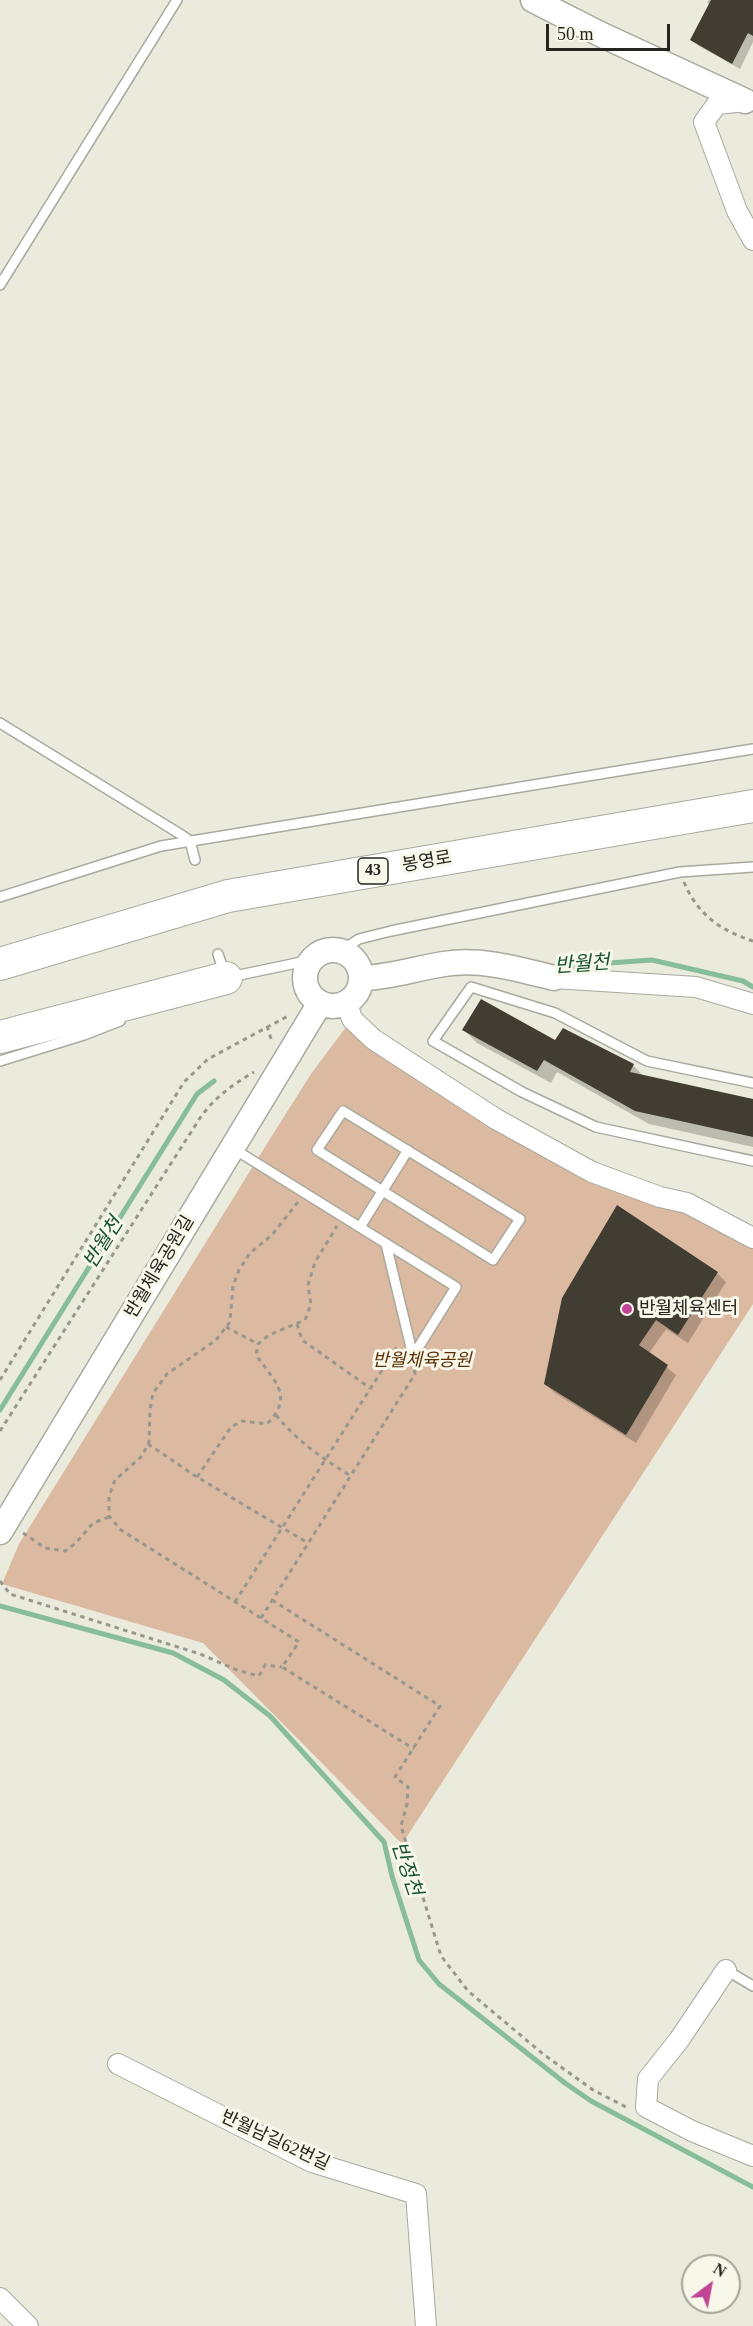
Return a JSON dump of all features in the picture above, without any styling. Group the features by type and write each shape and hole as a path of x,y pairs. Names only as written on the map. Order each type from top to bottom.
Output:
{"highway":[{"name":"봉영로","path":"0,964 228,896 753,806"},
{"path":"0,1037 222,966"}],"street":[{"path":"533,0 602,35 750,100"},
{"path":"750,100 717,104 704,122 737,211 753,240"},
{"path":"327,950 340,951 353,957 362,978 358,992 347,1003 333,1006 320,1004 310,995 305,984 305,971 311,960 327,950"},
{"path":"362,978 376,978 446,963 501,964 554,978 696,987 753,1004"},
{"path":"347,1003 352,1019 372,1039 496,1119 592,1172 660,1197 687,1203 753,1238"},
{"name":"반월체육공원길","path":"3,1527 320,1004"},
{"path":"726,1970 679,2040 648,2079 646,2107 692,2131 753,2156"},
{"name":"반월남길62번길","path":"118,2064 312,2162 416,2194 426,2326"},
{"path":"0,2298 28,2326"}],"lane":[{"path":"0,285 177,0"},
{"path":"0,723 190,842 195,860"},
{"path":"0,897 161,846 753,749"},
{"path":"340,951 359,939 392,931 680,872 753,867"},
{"path":"149,1009 222,966 311,960"},
{"path":"753,1083 647,1061 555,1013 471,987 433,1041 522,1092 596,1127 753,1161"},
{"path":"0,1061 84,1035 127,1018"},
{"path":"343,1111 408,1150 520,1219 493,1260 318,1150 343,1111"},
{"path":"232,1148 456,1287 413,1356"},
{"path":"360,1227 408,1150"},
{"path":"386,1244 413,1356"},
{"path":"726,1970 753,1986"}],"path":[{"path":"680,872 700,912 741,937 753,941"},
{"path":"0,1380 184,1082 208,1059 294,1013"},
{"path":"267,1026 273,1044"},
{"path":"0,1431 200,1118 212,1102 228,1088 256,1071"},
{"path":"282,1667 299,1642 121,1530 109,1516 109,1496 115,1480 142,1456 148,1444 153,1393 167,1374 216,1340 230,1322 233,1286 239,1270 250,1253 272,1235 304,1193"},
{"path":"197,1477 231,1427 242,1421 267,1424 276,1415 282,1399 279,1388 256,1354 258,1344 270,1335 305,1320 311,1304 308,1285 315,1262 343,1217"},
{"path":"297,1323 302,1340 371,1388"},
{"path":"226,1327 258,1344"},
{"path":"235,1602 407,1331"},
{"path":"261,1618 415,1374 413,1356"},
{"path":"276,1415 290,1432 325,1460 351,1476"},
{"path":"148,1444 197,1477 308,1544"},
{"path":"3,1527 45,1548 64,1551 76,1544 93,1522 109,1516"},
{"path":"0,1581 10,1594 200,1654 237,1670 260,1676 265,1665 282,1667 414,1749"},
{"path":"272,1600 441,1706 395,1777 408,1787 407,1804 401,1826 441,1956 468,1990 543,2054 593,2090 640,2114 646,2107"}],"green space":[{"name":"반월체육공원","path":"352,1019 496,1119 753,1238 753,1304 402,1844 203,1643 2,1584 19,1544 268,1142 311,1074"}],"building":[{"path":"711,0 753,0 753,36 748,33 732,64 690,40"},
{"path":"481,999 555,1040 563,1028 634,1064 630,1072 753,1099 753,1137 635,1111 544,1060 537,1071 462,1030"},
{"name":"반월체육센터","path":"617,1205 718,1272 678,1335 656,1320 639,1345 668,1365 626,1435 544,1384 562,1298"}],"waterway":[{"name":"반월천","path":"552,967 652,960 743,981 753,987"},
{"name":"반월천","path":"0,1410 197,1094 214,1081"},
{"name":"반정천","path":"0,1606 173,1653 224,1680 270,1716 384,1842 392,1876 419,1960 439,1984 591,2101 753,2187"}],"place":[{"name":"반월체육센터","path":"627,1309"}]}
